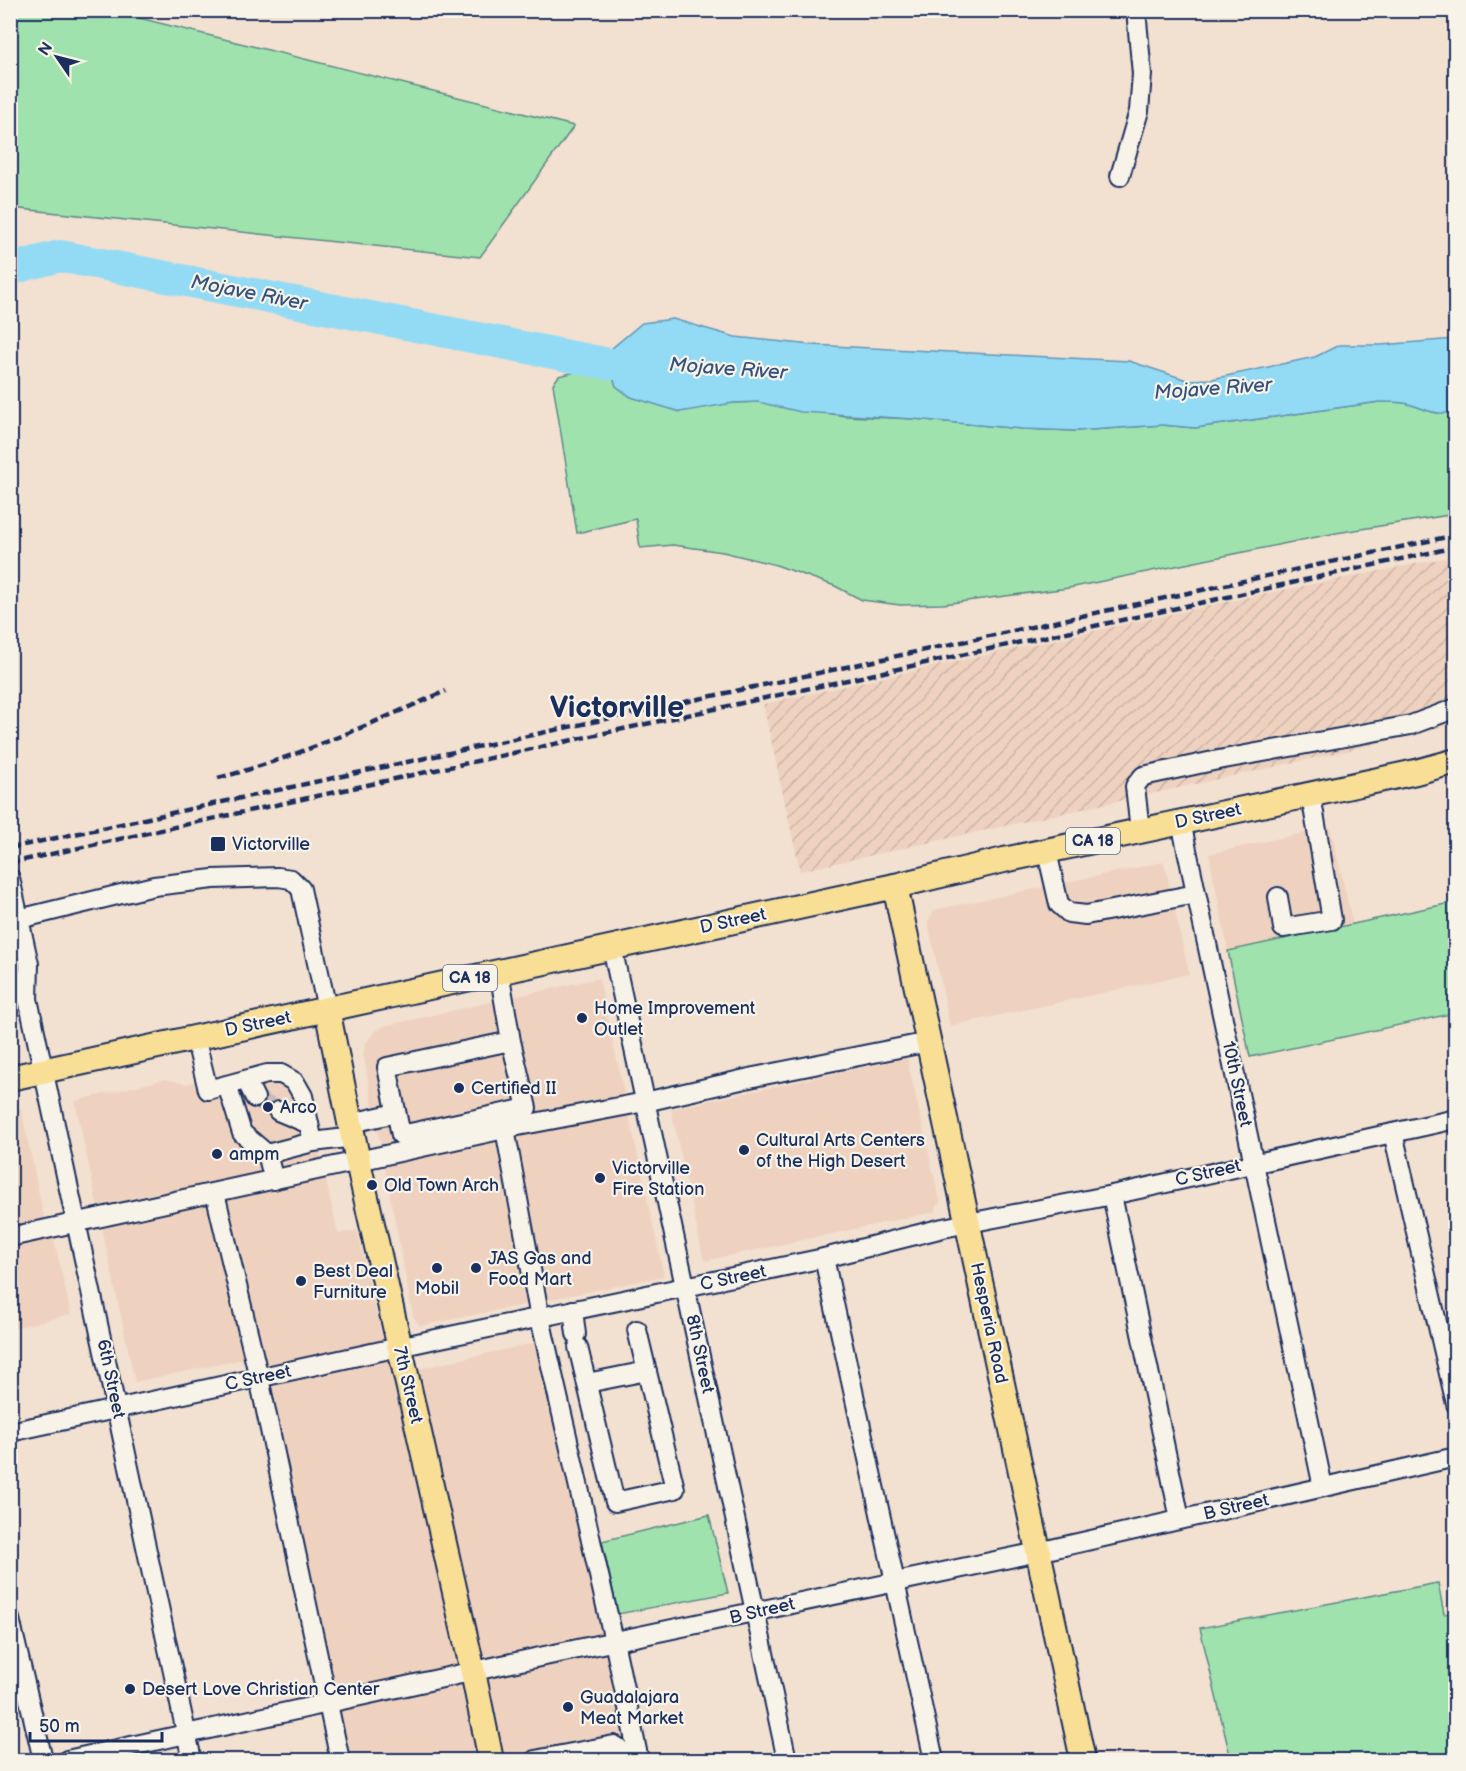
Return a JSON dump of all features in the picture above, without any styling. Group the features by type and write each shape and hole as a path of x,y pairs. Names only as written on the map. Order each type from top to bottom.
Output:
{"main road":[{"name":"D Street","path":"10,1078 1416,772 1455,761"},
{"name":"Hesperia Road","path":"895,886 1083,1761"},
{"name":"7th Street","path":"327,1009 358,1162 491,1761"}],"street":[{"path":"1120,176 1139,111 1141,93 1142,74 1136,10"},
{"path":"1140,831 1135,786 1143,776 1412,725 1455,708"},
{"path":"1278,897 1283,928 1332,920 1311,795"},
{"name":"10th Street","path":"1181,822 1323,1487"},
{"path":"1047,852 1059,904 1069,913 1086,915 1196,894"},
{"path":"19,919 154,886 213,879 278,877 291,879 301,889 327,1009"},
{"name":"6th Street","path":"10,878 29,964 28,999 192,1761"},
{"name":"8th Street","path":"612,947 787,1761"},
{"name":"6th Street","path":"10,971 11,976 28,999"},
{"path":"499,972 511,1041 527,1108 401,1135 387,1067 511,1041"},
{"path":"195,1037 208,1090 267,1074 281,1074 295,1083 303,1096 313,1142"},
{"path":"10,1237 505,1129 929,1042"},
{"path":"246,1080 255,1098"},
{"path":"227,1085 242,1133 267,1154 274,1180"},
{"path":"278,1111 309,1124"},
{"path":"267,1154 352,1130 396,1113"},
{"name":"C Street","path":"10,1432 573,1310 686,1288 968,1223 1112,1195 1455,1119"},
{"path":"505,1129 540,1318 639,1761"},
{"path":"1393,1132 1455,1404"},
{"path":"215,1193 259,1378 340,1761"},
{"path":"1112,1195 1180,1519"},
{"path":"824,1258 934,1761"},
{"path":"573,1310 577,1341 615,1502 675,1489 630,1299"},
{"path":"587,1383 647,1371"},
{"name":"B Street","path":"67,1761 614,1641 1038,1552 1455,1457"},
{"path":"10,1619 43,1761"},
{"path":"535,1761 614,1745 622,1752 622,1761"}],"shaded area":[{"path":"1455,556 1455,723 1346,751 800,871 763,704 1253,596"},
{"path":"1330,827 1353,924 1228,951 1209,854"},
{"path":"1164,862 1189,974 950,1026 928,922 934,910"},
{"path":"599,978 664,1276 420,1326 413,1316 363,1053 366,1043 374,1032 384,1026"},
{"path":"907,1058 940,1202 934,1212 704,1261 671,1109"},
{"path":"278,1068 305,1086 338,1234 357,1230 391,1375 543,1341 636,1760 344,1760 258,1356 135,1382 75,1101 166,1079 185,1084"},
{"path":"21,1108 45,1222 10,1230 10,1110"},
{"path":"52,1232 71,1314 11,1329 10,1242"}],"green space":[{"path":"11,10 111,11 574,126 480,257 11,208"},
{"path":"609,364 616,386 631,397 655,403 709,406 758,402 845,416 914,419 1022,429 1076,431 1162,425 1195,428 1379,402 1404,403 1441,413 1455,412 1455,514 1336,533 1069,588 943,604 900,605 862,600 835,586 776,565 723,552 673,545 640,548 636,519 577,533 553,384 559,376"},
{"path":"1455,902 1455,1013 1250,1057 1228,951"},
{"path":"709,1515 728,1593 618,1614 602,1541"},
{"path":"1438,1583 1444,1614 1455,1612 1455,1760 1231,1760 1200,1628"}],"water":[{"path":"673,319 735,337 812,345 1129,361 1187,380 1212,379 1315,357 1339,345 1381,345 1455,339 1455,412 1441,413 1404,403 1379,402 1195,428 1162,425 1076,431 801,412 758,402 733,403 680,412 631,397 616,386 609,364 611,349 642,323"}],"waterway":[{"name":"Mojave River","path":"10,269 60,256 609,364 653,364"}],"tunnel":[{"path":"255,1098 278,1111"}],"railway":[{"path":"10,848 1456,535"},
{"path":"10,863 1456,547"},
{"path":"218,778 305,750 446,691"}],"place":[{"name":"Victorville","path":"218,844"},
{"name":"Home Improvement Outlet","path":"582,1018"},
{"name":"Certified II","path":"459,1088"},
{"name":"Arco","path":"268,1107"},
{"name":"Cultural Arts Centers of the High Desert","path":"744,1150"},
{"name":"ampm","path":"217,1154"},
{"name":"Victorville Fire Station","path":"600,1178"},
{"name":"Old Town Arch","path":"372,1185"},
{"name":"Mobil","path":"437,1268"},
{"name":"JAS Gas and Food Mart","path":"476,1268"},
{"name":"Best Deal Furniture","path":"301,1281"},
{"name":"Desert Love Christian Center","path":"130,1689"},
{"name":"Guadalajara Meat Market","path":"568,1707"}],"district":[{"name":"Victorville","path":"617,708"}]}
